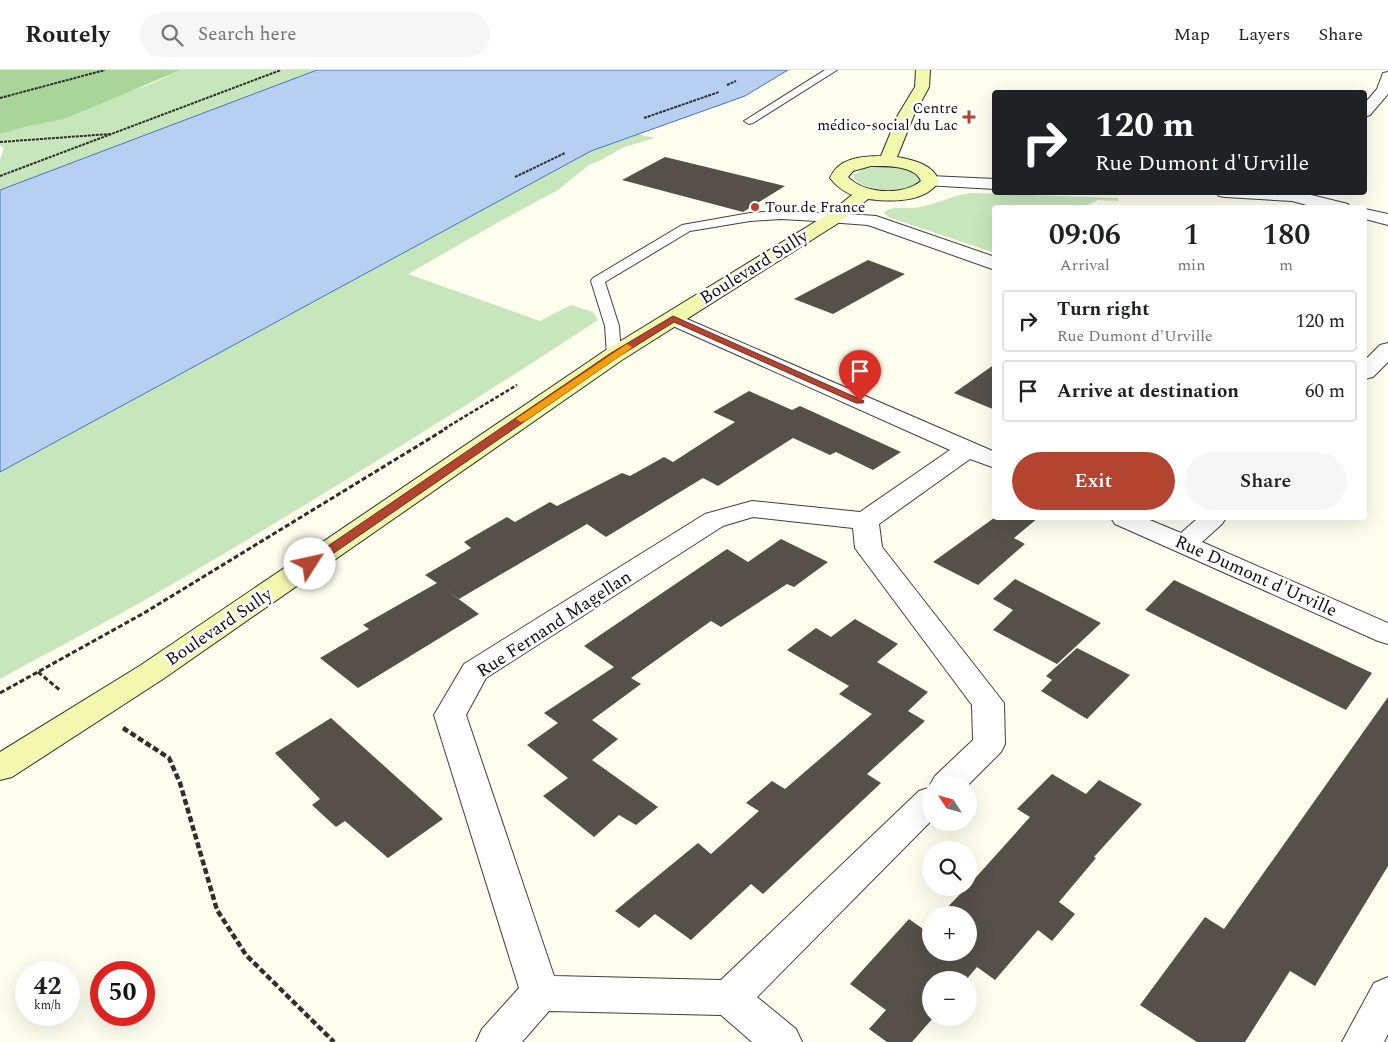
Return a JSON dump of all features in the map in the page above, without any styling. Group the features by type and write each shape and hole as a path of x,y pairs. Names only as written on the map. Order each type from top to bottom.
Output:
{"main road":[{"path":"887,161 906,115 922,87 923,70"},
{"path":"887,161 906,164 922,170 930,181 927,186 909,194 880,195 865,193 842,184 839,178 840,172 858,163 887,161"},
{"name":"Boulevard Sully","path":"0,768 160,667 614,355 834,218 865,193"},
{"name":"Boulevard Sully","path":"0,773 44,741"}],"street":[{"path":"1367,110 1384,90 1388,76"},
{"path":"930,181 992,184"},
{"path":"1296,195 1331,205"},
{"path":"1367,215 1388,220"},
{"path":"834,218 870,220 992,263"},
{"path":"673,318 992,460"},
{"path":"1367,370 1388,350"},
{"path":"956,776 989,744 988,703 869,548 864,521 968,449"},
{"name":"Rue Fernand Magellan","path":"540,993 450,715 475,671 714,520 752,509 864,521"},
{"name":"Rue Dumont d'Urville","path":"1129,520 1388,634"},
{"path":"1184,544 1211,520"},
{"path":"729,998 922,809"},
{"path":"496,1042 540,993 729,998 782,1042"},
{"path":"1362,1042 1388,996"}],"lane":[{"path":"749,121 832,70"},
{"path":"614,355 612,326 598,281 686,228 750,216 781,215 834,218"}],"path":[{"path":"0,98 105,70"},
{"path":"0,176 281,70"},
{"path":"727,85 736,81"},
{"path":"644,118 719,92"},
{"path":"0,142 116,133"},
{"path":"515,178 565,153"},
{"path":"0,693 144,614 518,384"},
{"path":"38,672 65,695"},
{"path":"115,727 123,728 169,758 180,783 217,910 246,955 334,1042"}],"green space":[{"path":"0,70 181,70 64,119 0,134"},
{"path":"181,70 317,70 0,190 0,160 4,148 0,145 0,134 151,84"},
{"path":"638,134 655,138 624,147 589,165 558,190 408,274 540,321 571,305 593,312 598,320 278,522 106,622 0,679 0,472 591,151"},
{"path":"880,166 909,169 918,176 920,181 907,189 887,190 868,187 854,179 854,175 863,169"},
{"path":"970,193 1118,198 1118,201 1098,200 1088,205 992,205 992,252 888,217 884,213 893,208 920,207"}],"water":[{"path":"317,70 788,70 745,96 591,151 0,472 0,190"}],"building":[{"path":"665,157 785,186 743,212 622,180"},
{"path":"868,260 905,274 833,314 794,299"},
{"path":"992,366 992,409 954,393"},
{"path":"749,391 792,410 800,406 901,452 873,470 836,452 830,455 793,438 718,486 703,478 606,537 587,524 459,599 445,589 479,614 358,688 320,658 369,629 363,625 437,583 425,575 471,548 464,542 507,517 515,522 550,502 557,506 622,473 630,476 664,457 673,462 735,422 713,412"},
{"path":"992,519 1036,520 1014,538 1025,544 978,585 933,562"},
{"path":"781,539 828,562 794,587 787,584 721,627 711,621 631,678 641,684 592,720 618,739 592,760 658,807 636,825 619,815 594,837 543,796 568,778 527,745 558,723 544,713 614,667 584,646 727,549 748,562"},
{"path":"1015,579 1101,623 1057,664 993,630 1013,610 993,599"},
{"path":"1174,580 1372,673 1346,710 1145,610"},
{"path":"855,619 898,644 877,662 928,692 908,711 925,721 867,774 881,783 763,894 751,884 691,940 655,914 639,928 615,911 698,843 711,854 759,811 746,803 772,781 785,789 872,714 839,694 849,686 787,650 816,628 831,637"},
{"path":"1077,648 1130,675 1087,719 1041,691 1052,680 1046,676"},
{"path":"1388,697 1388,866 1315,986 1290,971 1245,1042 1197,1042 1140,1005 1205,917 1224,929"},
{"path":"331,718 443,819 388,858 345,821 336,827 312,805 320,799 275,753"},
{"path":"1052,774 1086,794 1099,780 1142,804 1094,857 1096,858 1059,902 1075,914 1052,941 1038,930 995,980 977,967 974,971 922,971 922,1026 926,1026 912,1042 887,1042 869,1029 886,1010 850,984 909,919 922,928 922,961 977,961 977,906 949,906 958,896 977,896 977,876 1030,817 1017,809"}],"slow traffic":[{"path":"521,419 627,347"}],"place":[{"name":"Centre médico-social du Lac","path":"969,117"},
{"name":"Tour de France","path":"755,207"}],"route":[{"path":"310,564 614,355 673,318 860,401"}]}
